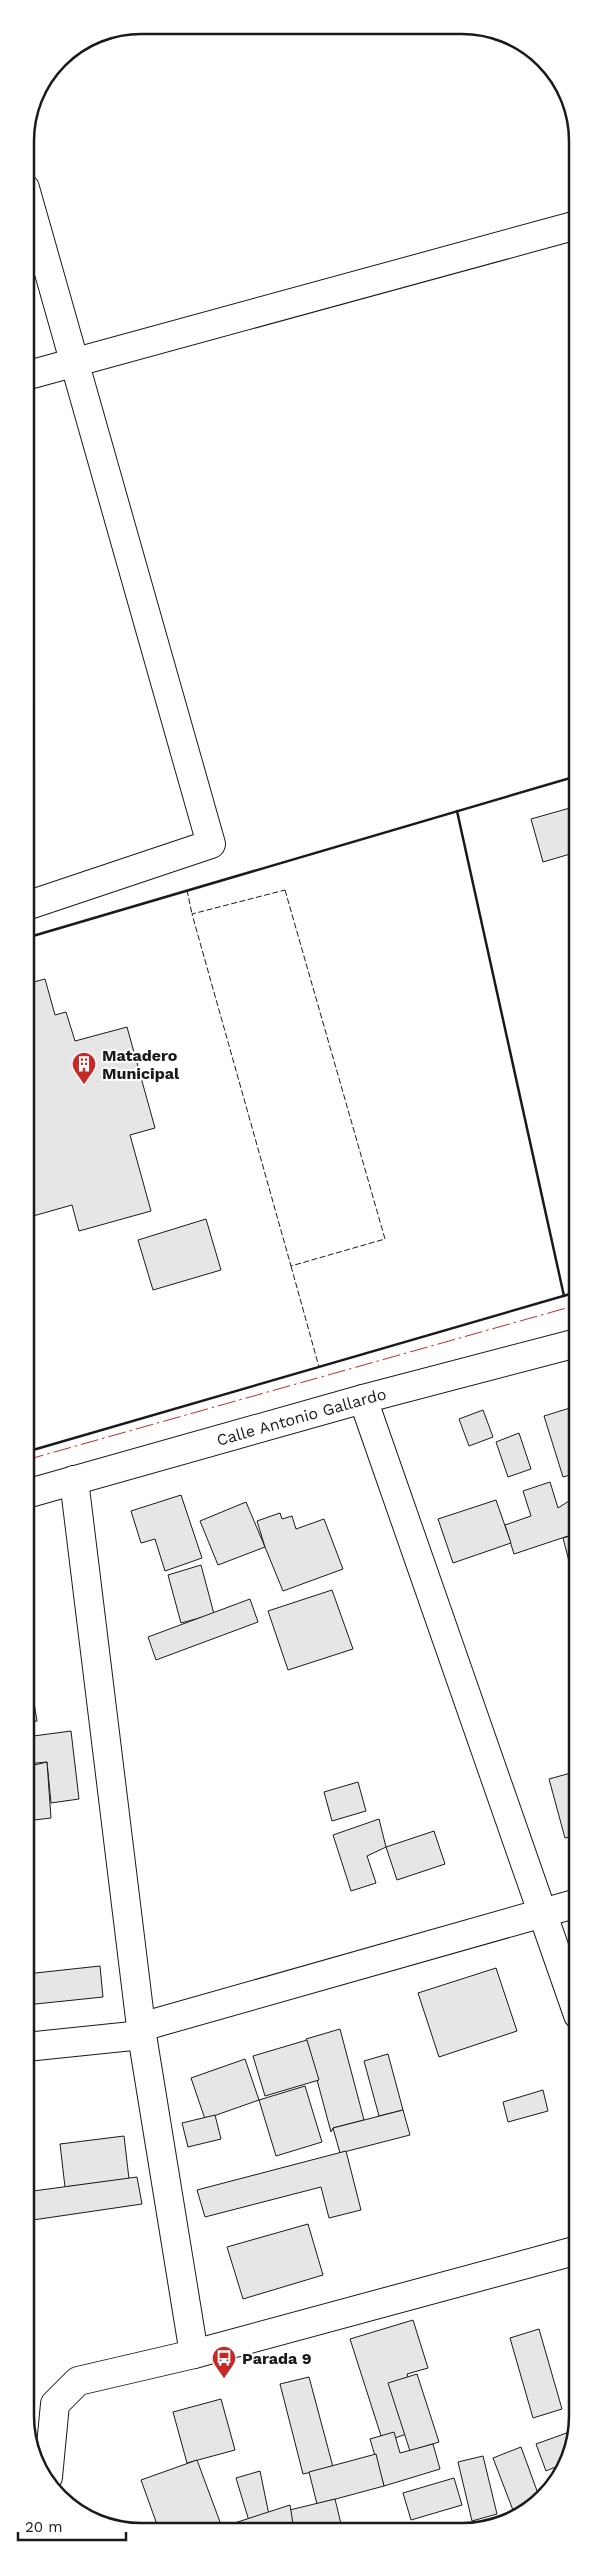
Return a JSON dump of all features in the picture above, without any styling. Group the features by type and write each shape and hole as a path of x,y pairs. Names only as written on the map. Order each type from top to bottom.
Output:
{"street":[{"path":"34,220 211,844 34,903"},
{"path":"34,373 569,227"},
{"name":"Calle Antonio Gallardo","path":"34,1492 363,1399 569,1345"},
{"path":"363,1399 569,1989"},
{"path":"74,1480 141,2031 194,2354"},
{"path":"34,2046 141,2031 569,1906"},
{"path":"49,2470 55,2404 78,2381 194,2354 569,2252"}],"building":[{"path":"569,808 569,854 543,862 531,819"},
{"name":"Matadero Municipal","path":"45,979 55,1015 66,1012 75,1041 127,1027 155,1128 130,1135 151,1211 79,1231 72,1205 34,1216 34,982"},
{"path":"206,1219 221,1270 153,1290 138,1240"},
{"path":"569,1408 569,1475 563,1477 544,1416"},
{"path":"483,1410 493,1437 469,1446 459,1419"},
{"path":"519,1433 531,1469 508,1477 496,1442"},
{"path":"550,1482 558,1508 569,1501 569,1536 514,1554 505,1525 531,1516 523,1491"},
{"path":"181,1495 202,1558 165,1571 155,1539 141,1543 131,1511"},
{"path":"496,1500 511,1543 453,1563 438,1519"},
{"path":"246,1502 265,1547 218,1565 200,1521"},
{"path":"280,1513 282,1519 292,1516 296,1529 324,1519 343,1569 283,1591 265,1547 257,1521"},
{"path":"569,1536 569,1561 563,1538"},
{"path":"201,1565 214,1614 181,1623 168,1575"},
{"path":"332,1590 353,1649 288,1670 268,1611"},
{"path":"250,1599 258,1622 156,1660 148,1637"},
{"path":"34,1703 37,1721 34,1722"},
{"path":"71,1731 79,1799 51,1803 47,1762 34,1763 34,1736"},
{"path":"47,1762 51,1818 34,1820 34,1765"},
{"path":"569,1773 569,1837 565,1838 549,1779"},
{"path":"358,1782 366,1811 332,1821 324,1792"},
{"path":"379,1819 386,1847 367,1856 376,1883 351,1891 333,1835"},
{"path":"434,1831 445,1864 397,1880 386,1847"},
{"path":"100,1966 103,1997 34,2004 34,1973"},
{"path":"496,1968 517,2031 439,2057 418,1993"},
{"path":"340,2029 364,2120 333,2128 331,2132 306,2039"},
{"path":"307,2040 319,2080 265,2096 253,2056"},
{"path":"388,2054 403,2110 379,2116 364,2061"},
{"path":"245,2059 259,2100 205,2119 191,2078"},
{"path":"305,2086 322,2142 276,2156 259,2100"},
{"path":"543,2090 548,2111 508,2122 503,2102"},
{"path":"403,2110 410,2135 340,2153 333,2128"},
{"path":"215,2115 221,2139 188,2147 182,2123"},
{"path":"124,2136 129,2179 65,2187 60,2144"},
{"path":"346,2151 361,2210 329,2218 321,2187 205,2217 197,2190"},
{"path":"137,2177 142,2204 34,2220 34,2191"},
{"path":"308,2224 323,2275 243,2299 227,2247"},
{"path":"413,2320 428,2368 407,2374 424,2428 383,2442 350,2339"},
{"path":"539,2329 562,2409 533,2418 510,2338"},
{"path":"417,2374 439,2442 410,2451 388,2383"},
{"path":"309,2377 333,2467 303,2474 280,2384"},
{"path":"221,2399 235,2450 187,2463 173,2412"},
{"path":"394,2432 400,2453 433,2444 440,2469 384,2486 370,2439"},
{"path":"568,2433 564,2451 558,2464 546,2471 536,2444"},
{"path":"521,2447 538,2492 513,2510 493,2458"},
{"path":"376,2454 384,2486 317,2504 309,2472"},
{"path":"483,2456 497,2514 472,2521 458,2462"},
{"path":"197,2460 220,2522 156,2523 141,2480"},
{"path":"260,2471 269,2515 249,2521 236,2478"},
{"path":"454,2478 462,2505 411,2520 403,2493"},
{"path":"335,2499 341,2523 271,2523 269,2515"},
{"path":"290,2505 293,2523 235,2523"}],"fence":[{"path":"187,890 192,914"},
{"path":"285,890 385,1239 291,1266 192,914 285,890"},
{"path":"291,1266 319,1367"}],"wall":[{"path":"34,936 569,778"},
{"path":"457,811 564,1296"},
{"path":"34,1450 569,1294"}],"power":[{"path":"34,1458 569,1307"}],"place":[{"name":"Matadero Municipal","path":"84,1085"},
{"name":"Parada 9","path":"224,2379"}]}
